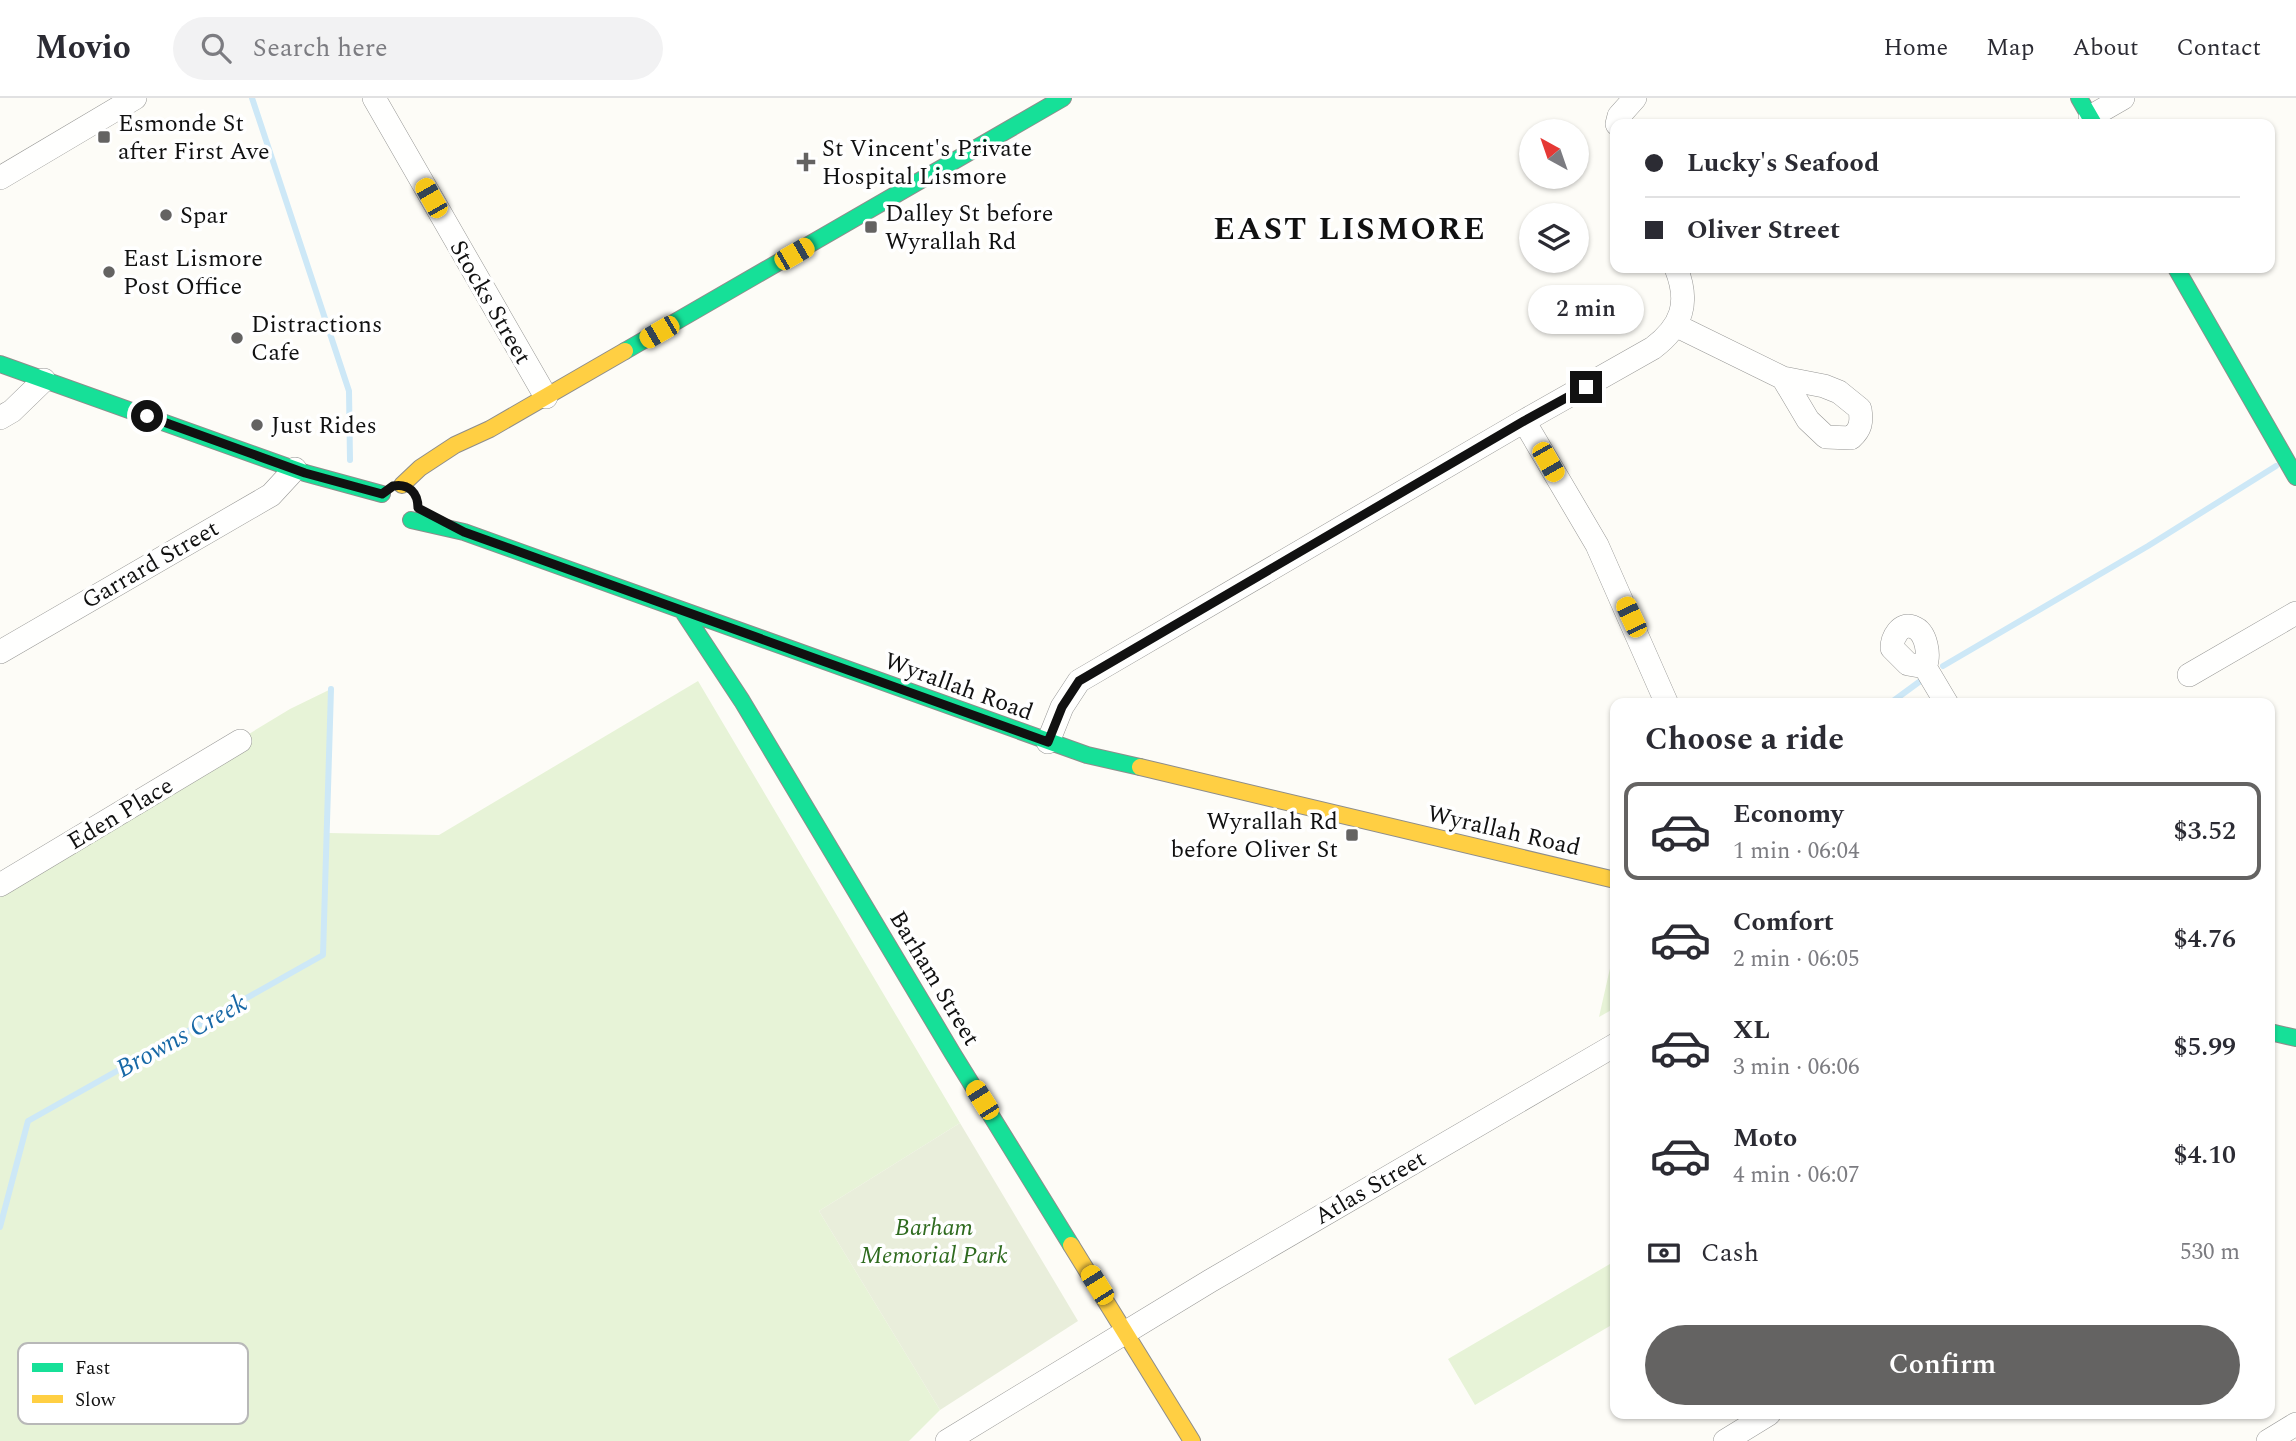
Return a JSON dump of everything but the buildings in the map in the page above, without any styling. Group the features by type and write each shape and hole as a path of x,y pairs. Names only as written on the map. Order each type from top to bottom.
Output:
{"street":[{"path":"0,178 135,98"},
{"name":"Stocks Street","path":"374,98 546,397"},
{"path":"300,471 319,484 375,510 382,494 389,487 402,485 429,460 490,429 1063,98"},
{"path":"1618,119 1635,98"},
{"path":"2087,113 2123,98"},
{"path":"1048,742 1062,707 1079,681 1524,421 1636,359 1669,336 1677,326 1682,297 1677,273"},
{"path":"2179,273 2296,477"},
{"path":"1677,326 1783,378"},
{"path":"0,364 300,471 382,494"},
{"path":"0,418 12,411 44,380"},
{"path":"1524,421 1597,545 1665,698"},
{"path":"394,524 400,524 440,468 485,436 490,429"},
{"name":"Garrard Street","path":"0,652 271,495 300,471"},
{"name":"Wyrallah Road","path":"402,485 410,489 417,503 464,532 1087,755 1610,879"},
{"name":"Barham Street","path":"682,610 742,701 946,1042 1192,1441"},
{"path":"2189,675 2296,613"},
{"path":"1925,667 1943,698"},
{"name":"Eden Place","path":"0,886 240,741"},
{"path":"2275,1033 2296,1038"},
{"name":"Atlas Street","path":"947,1441 1125,1332 1610,1048"},
{"path":"1725,1441 1761,1419"},
{"path":"2268,1441 2296,1424"}],"green space":[{"path":"698,681 960,1123 819,1211 940,1410 909,1441 0,1441 0,885 290,709 331,689 328,833 439,835"},
{"path":"1610,968 1610,1011 1599,1017"},
{"name":"Barham Memorial Park","path":"960,1123 1078,1321 940,1410 819,1211"},
{"path":"1610,1264 1610,1326 1475,1405 1448,1359"}],"waterway":[{"path":"252,98 349,391 350,460"},
{"path":"1943,666 2148,546 2276,466"},
{"path":"1897,698 1919,682"},
{"name":"Browns Creek","path":"0,1227 28,1121 323,955 331,689"}],"traffic: fast":[{"path":"625,351 1063,98"},
{"path":"2079,98 2091,119"},
{"path":"2179,273 2296,477"},
{"path":"0,364 305,473 382,494"},
{"path":"411,520 464,532 1087,755 1140,767"},
{"path":"682,610 742,701 953,1054 1071,1245"},
{"path":"2275,1033 2296,1038"}],"traffic: slow":[{"path":"402,485 420,468 455,445 490,429 625,351"},
{"path":"1140,767 1610,879"},
{"path":"1071,1245 1192,1441"}],"place":[{"name":"Esmonde St after First Ave","path":"104,137"},
{"name":"St Vincent's Private Hospital Lismore","path":"806,162"},
{"name":"Spar","path":"166,215"},
{"name":"Dalley St before Wyrallah Rd","path":"871,227"},
{"name":"East Lismore Post Office","path":"109,272"},
{"name":"Distractions Cafe","path":"237,338"},
{"name":"Just Rides","path":"257,425"},
{"name":"Wyrallah Rd before Oliver St","path":"1352,835"}],"district":[{"name":"EAST LISMORE","path":"1350,228"}],"route":[{"path":"147,416 305,473 382,494 393,486 407,486 416,495 418,508 464,532 1048,742 1062,707 1079,681 1586,387"}]}
